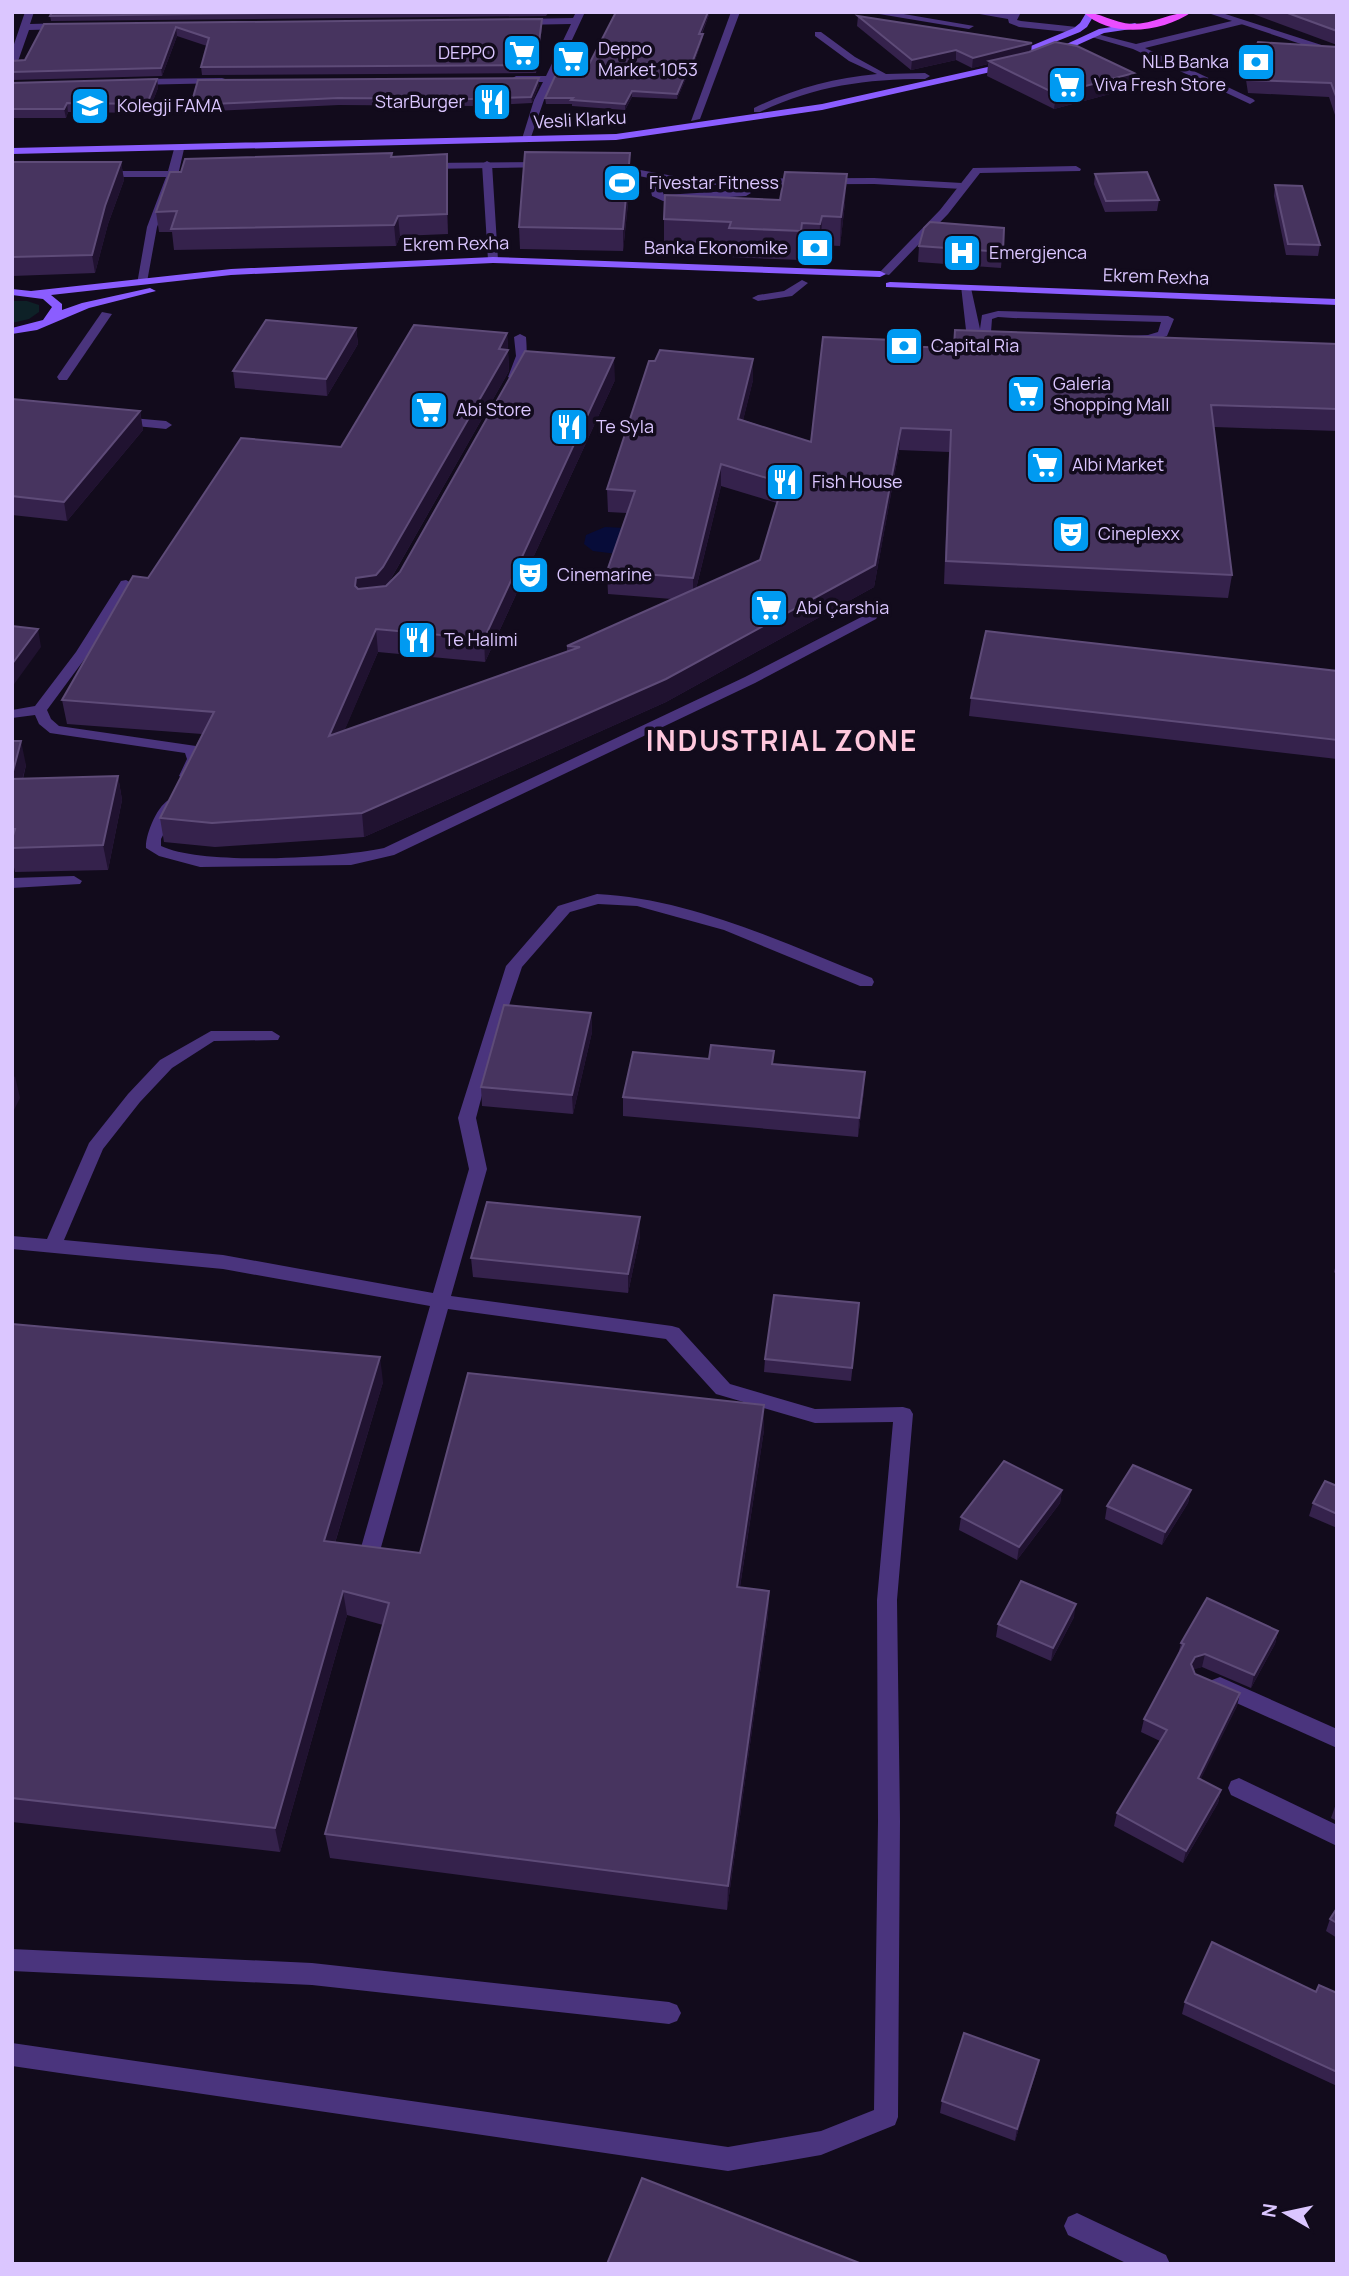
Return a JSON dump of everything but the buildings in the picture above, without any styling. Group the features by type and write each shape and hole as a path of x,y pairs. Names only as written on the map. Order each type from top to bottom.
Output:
{"main road":[{"path":"1088,13 1108,23 1135,26 1161,24 1177,14 1188,12"},
{"name":"Vesli Klarku","path":"12,151 180,149 525,136 695,120 757,110 1008,57 1077,30 1084,25 1088,13"},
{"name":"Vesli Klarku","path":"12,142 615,137 822,107 1024,62 1116,28 1135,26"},
{"name":"Ekrem Rexha","path":"12,292 35,293 265,270 493,260 885,278 1337,291"},
{"name":"Ekrem Rexha","path":"12,331 30,328 86,305 152,291 274,279 500,271 802,283 885,278 965,288 1337,302"},
{"path":"35,293 54,300 58,306 53,318"}],"street":[{"path":"12,64 14,50 30,12"},
{"path":"695,120 736,12"},
{"path":"871,12 902,14 969,26"},
{"path":"972,12 1016,15 1012,21 1019,24 1077,30"},
{"path":"1209,12 1337,53"},
{"path":"508,22 579,16"},
{"path":"525,136 548,79 579,16"},
{"path":"1136,47 1240,22"},
{"path":"24,27 77,26"},
{"path":"818,34 852,60 889,75"},
{"path":"1093,36 1136,47 1250,101"},
{"path":"757,110 781,98 827,82 889,75 925,76"},
{"path":"508,79 548,79"},
{"path":"123,82 229,81"},
{"path":"141,282 147,263 152,227 174,174 180,149"},
{"path":"487,164 493,260"},
{"path":"419,166 563,166"},
{"path":"589,167 627,168 648,172 663,179 690,183 830,181 962,186"},
{"path":"885,278 944,212 976,170 1076,169"},
{"path":"82,173 201,173"},
{"path":"663,179 657,181 654,186 657,196 663,198 794,190 830,181"},
{"path":"758,298 789,294 802,283"},
{"path":"965,288 972,330 985,335 1118,341 1152,339 1163,334 1168,319 1165,294"},
{"path":"62,377 106,314"},
{"path":"985,335 986,317 998,314 1168,319"},
{"path":"508,390 520,367 520,337"},
{"path":"102,419 166,425"},
{"path":"12,714 40,710 82,653 126,584"},
{"path":"40,710 44,721 55,730 191,749 194,759 153,839 154,848 164,853 200,862 351,860 389,852 750,680 871,616"},
{"path":"12,883 74,881"},
{"path":"368,1558 443,1302 478,1169 467,1118 486,1049 514,966 564,909 597,899 638,901 730,927 866,982"},
{"path":"53,1246 95,1147 134,1098 166,1064 211,1036 272,1036"},
{"path":"12,1242 223,1262 443,1302 672,1333 723,1389 815,1416 903,1414 887,1600 889,1834 886,2117 821,2143 729,2159 12,2054"},
{"path":"1201,1678 1337,1739"},
{"path":"1239,1788 1337,1836"},
{"path":"12,1960 312,1974 669,2013"},
{"path":"1077,2226 1157,2264"}],"shaded area":[{"path":"12,301 27,301 39,305 39,312 29,319 12,323"},
{"path":"605,527 625,528 617,554 593,551 584,544 586,535"}],"place":[{"name":"DEPPO","path":"522,53"},
{"name":"Deppo Market 1053","path":"571,59"},
{"name":"NLB Banka","path":"1256,62"},
{"name":"Viva Fresh Store","path":"1067,85"},
{"name":"StarBurger","path":"492,102"},
{"name":"Kolegji FAMA","path":"90,106"},
{"name":"Fivestar Fitness","path":"622,183"},
{"name":"Banka Ekonomike","path":"815,248"},
{"name":"Emergjenca","path":"962,253"},
{"name":"Capital Ria","path":"904,346"},
{"name":"Galeria Shopping Mall","path":"1026,394"},
{"name":"Abi Store","path":"429,410"},
{"name":"Te Syla","path":"569,427"},
{"name":"Albi Market","path":"1045,465"},
{"name":"Fish House","path":"785,482"},
{"name":"Cineplexx","path":"1071,534"},
{"name":"Cinemarine","path":"530,575"},
{"name":"Abi Çarshia","path":"769,608"},
{"name":"Te Halimi","path":"417,640"}],"district":[{"name":"INDUSTRIAL ZONE","path":"782,741"}]}
